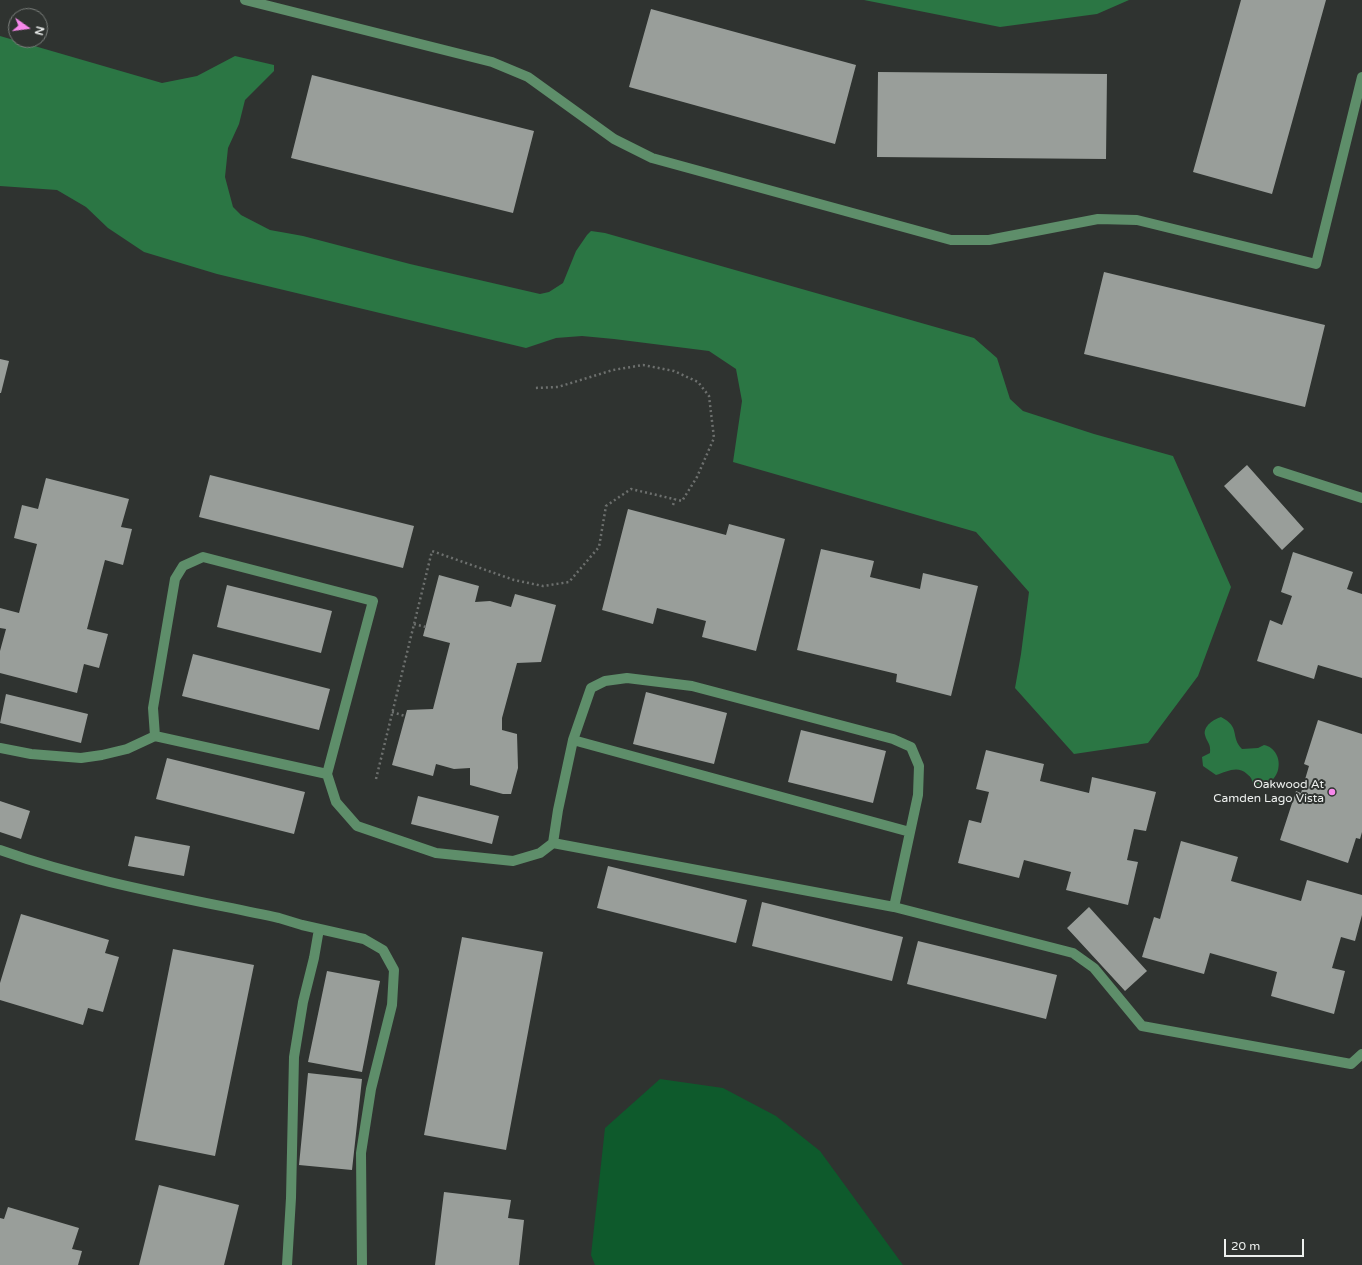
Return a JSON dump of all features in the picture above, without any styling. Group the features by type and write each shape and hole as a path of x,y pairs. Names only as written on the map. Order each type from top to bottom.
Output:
{"lane":[{"path":"245,0 492,62 528,77 614,138 652,158 951,240 989,240 1098,219 1137,220 1316,264 1362,77"},
{"path":"1278,471 1362,498"},
{"path":"155,736 153,708 175,579 183,566 203,556 373,601 327,774 336,802 357,826 436,853 513,861 540,853 553,843 572,740 591,688 605,680 627,678 692,686 893,739 910,747 918,766 918,795 894,907"},
{"path":"0,748 31,754 81,758 127,749 155,736 327,774"},
{"path":"572,740 910,832"},
{"path":"553,843 894,907 1073,953 1094,968 1142,1026 1351,1064 1362,1054"},
{"path":"0,850 40,864 103,880 278,918 364,939 383,950 394,970 392,1005 371,1089 361,1153 362,1265"},
{"path":"287,1265 291,1198 294,1057 303,1002 314,958 319,929"}],"path":[{"path":"376,779 432,551 514,580 543,586 569,582 599,547 606,506 631,489 682,501 697,477 714,438 709,396 698,382 674,371 643,365 613,370 558,387 534,388"},
{"path":"673,505 675,499"},
{"path":"414,624 426,626"},
{"path":"392,712 405,716"}],"shaded area":[{"path":"864,0 1129,0 1097,14 1000,27"},
{"path":"0,36 8,38 8,48 41,48 162,83 197,76 235,56 274,65 274,71 245,100 239,124 228,148 225,177 233,207 241,215 270,230 303,236 410,264 540,294 549,292 563,283 576,251 591,231 605,233 974,338 997,358 1010,399 1023,411 1094,434 1173,456 1231,587 1198,676 1148,743 1074,754 1015,688 1029,592 976,532 733,462 742,401 736,369 709,351 582,336 556,338 526,348 217,274 144,252 108,228 86,207 57,190 0,186"},
{"path":"1221,717 1233,728 1238,745 1242,749 1258,748 1264,745 1268,746 1274,751 1278,758 1279,766 1277,774 1270,783 1252,785 1251,777 1243,771 1232,770 1216,775 1203,766 1202,757 1210,753 1205,735 1207,726 1215,719"},
{"path":"660,1079 723,1088 776,1116 820,1151 903,1265 595,1265 591,1255 605,1128"}],"building":[{"path":"1241,0 1326,0 1272,194 1193,172"},
{"path":"651,9 856,65 835,144 629,87"},
{"path":"878,72 1107,74 1106,159 877,157"},
{"path":"312,75 534,131 513,213 291,158"},
{"path":"1104,272 1325,325 1305,407 1084,354"},
{"path":"0,359 9,361 1,393 0,393"},
{"path":"1247,465 1304,529 1282,550 1224,486"},
{"path":"210,475 414,526 403,568 199,517"},
{"path":"46,478 129,499 121,527 132,529 123,565 105,560 87,629 108,634 99,668 84,664 77,693 0,673 0,651 6,629 0,628 0,608 19,613 37,544 14,538 22,505 38,509"},
{"path":"628,509 726,535 729,524 785,539 756,651 702,637 706,621 657,608 653,624 602,610"},
{"path":"821,549 874,561 870,577 920,589 923,573 978,586 951,696 896,682 897,674 797,650"},
{"path":"1293,552 1353,572 1347,589 1362,594 1362,678 1318,665 1314,679 1257,661 1270,620 1282,625 1292,596 1281,592"},
{"path":"439,575 479,586 475,602 490,601 511,607 515,594 556,605 541,662 517,663 502,718 502,730 517,734 518,768 511,794 503,794 470,785 470,768 454,769 436,764 433,776 392,765 407,710 433,709 450,643 423,636"},
{"path":"227,585 332,611 321,653 217,627"},
{"path":"193,654 330,689 319,730 182,696"},
{"path":"646,692 727,713 714,764 633,744"},
{"path":"6,694 88,714 81,743 0,723"},
{"name":"Oakwood At Camden Lago Vista","path":"1318,720 1362,734 1362,832 1360,839 1356,838 1348,863 1280,840 1296,791 1301,793 1309,766 1304,764"},
{"path":"801,730 886,751 873,803 788,782"},
{"path":"986,750 1044,764 1040,781 1089,793 1092,777 1156,792 1146,831 1134,829 1127,860 1138,862 1128,905 1066,890 1071,872 1024,860 1019,878 958,863 969,820 981,823 989,792 976,789"},
{"path":"167,758 305,792 294,834 156,799"},
{"path":"418,796 499,816 492,844 411,824"},
{"path":"0,801 30,811 21,839 0,832"},
{"path":"135,836 190,846 184,876 128,866"},
{"path":"1181,841 1238,857 1231,881 1301,901 1307,880 1362,895 1362,915 1355,941 1341,937 1332,968 1345,971 1334,1014 1271,996 1277,972 1210,953 1204,974 1142,957 1154,917 1160,919"},
{"path":"608,866 747,900 736,943 597,908"},
{"path":"762,902 903,937 892,981 752,946"},
{"path":"1089,907 1147,971 1125,991 1067,928"},
{"path":"21,914 109,940 105,953 119,957 103,1012 88,1008 83,1025 0,1000 0,983"},
{"path":"462,937 543,952 506,1150 424,1135"},
{"path":"918,941 1057,975 1046,1019 907,984"},
{"path":"173,949 254,965 215,1156 135,1140"},
{"path":"327,971 380,981 362,1072 308,1062"},
{"path":"308,1073 362,1079 352,1170 299,1165"},
{"path":"159,1185 239,1205 224,1265 139,1265"},
{"path":"444,1192 511,1200 508,1218 524,1220 519,1265 435,1265"},
{"path":"8,1207 79,1228 72,1249 82,1251 78,1265 0,1265 0,1218 4,1219"}],"place":[{"name":"Oakwood At Camden Lago Vista","path":"1332,792"}]}
